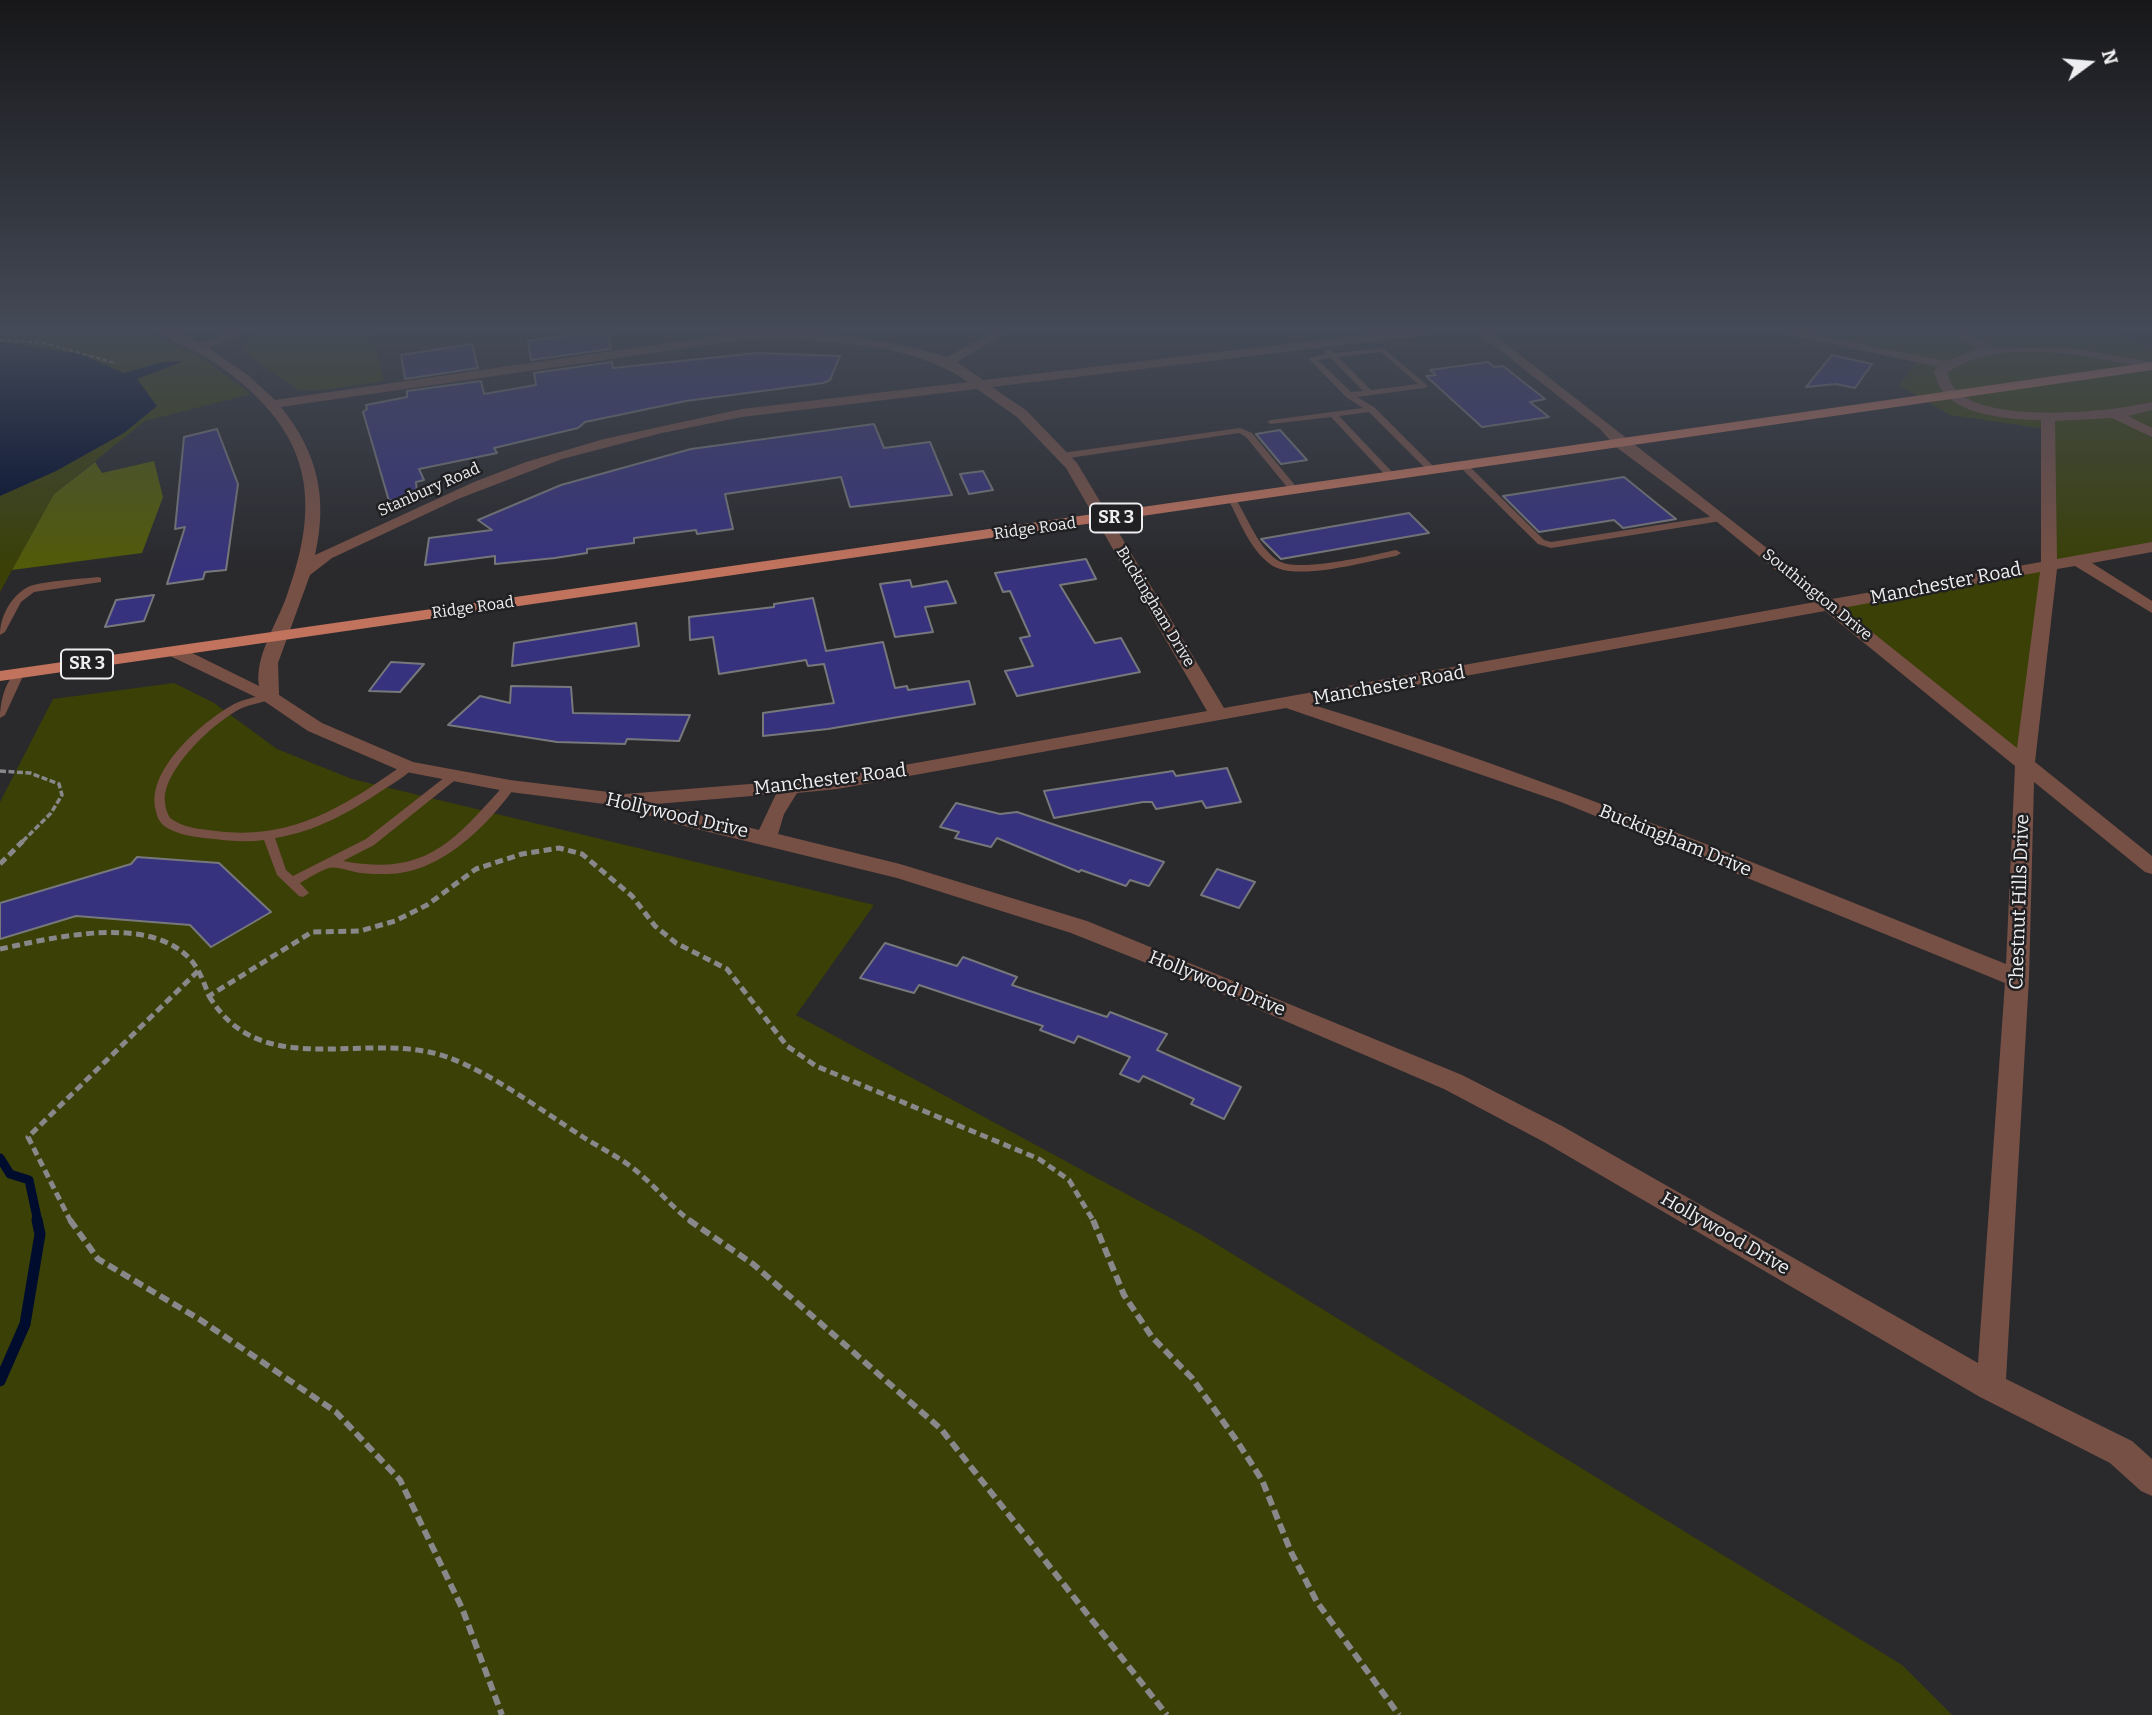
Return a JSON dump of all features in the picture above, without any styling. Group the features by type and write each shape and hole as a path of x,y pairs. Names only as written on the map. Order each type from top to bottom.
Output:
{"main road":[{"name":"Ridge Road","path":"0,676 1861,409"}],"street":[{"path":"270,697 267,680 269,663 306,570 315,518 312,474 298,443 276,409"},
{"name":"Stanbury Road","path":"306,570 326,555 529,466 594,445 742,413 775,409"},
{"name":"Buckingham Drive","path":"1015,409 1072,466 1220,716"},
{"name":"Southington Drive","path":"1583,409 1605,426 1621,444 1721,518 2152,867"},
{"path":"1993,409 2048,418 2118,416 2142,409"},
{"path":"2118,416 2152,433"},
{"name":"Chestnut Hills Drive","path":"1991,1387 2017,978 2025,765 2049,565 2048,418"},
{"name":"Manchester Road","path":"622,800 789,789 1289,704 2152,547"},
{"path":"2077,560 2152,608"},
{"name":"Hollywood Drive","path":"174,651 228,676 247,689 270,697 282,708 315,727 408,767 510,786 622,800 672,816 767,836 900,871 1079,928 1453,1082 1553,1134 1991,1387 2120,1452 2152,1480"},
{"name":"Buckingham Drive","path":"1289,704 1406,737 1504,772 2017,978"},
{"path":"767,836 774,814 789,789"},
{"path":"2120,1452 2152,1459"}],"lane":[{"path":"1271,422 1371,409"},
{"path":"1371,409 1433,471"},
{"path":"1333,414 1392,477"},
{"path":"1062,456 1240,430 1249,435 1295,491"},
{"path":"1465,467 1541,542 1551,545 1721,518"},
{"path":"1233,500 1266,554 1282,567 1299,569 1396,553"},
{"path":"0,632 22,594 31,589 98,580"},
{"path":"0,715 19,674"},
{"path":"270,697 236,706 198,736 173,764 162,784 159,798 162,816 186,830 223,838 268,836 322,822 362,800 408,767"},
{"path":"292,882 370,842 453,777"},
{"path":"331,863 376,870 427,863 458,843 510,786"},
{"path":"268,836 281,872 303,893"}],"path":[{"path":"0,771 17,768 43,776 59,784 62,795 51,813 0,864"},
{"path":"209,996 312,932 359,931 395,921 427,905 476,869 522,854 559,848 582,854 632,896 655,926 676,943 727,969 787,1046 816,1066 1039,1159 1069,1180 1087,1208 1124,1295 1152,1337 1192,1378 1237,1441 1262,1480 1291,1552 1317,1602 1399,1715"},
{"path":"0,949 62,936 112,932 159,941 186,954 221,1016 256,1041 306,1050 380,1047 431,1052 487,1076 581,1133 642,1174 672,1208 752,1264 940,1429 1167,1715"},
{"path":"198,971 28,1137 78,1235 98,1259 199,1319 336,1412 400,1480 462,1608 502,1715"}],"green space":[{"path":"0,409 192,409 145,421 54,494 0,592"},
{"path":"1940,409 2152,409 2152,547 2049,565 2046,429 1950,415"},
{"path":"154,461 163,497 142,553 12,570 54,494 95,462 102,473"},
{"path":"2049,565 2025,765 1830,606"},
{"path":"174,683 214,703 277,749 352,779 874,905 796,1015 1200,1234 1902,1665 1952,1715 0,1715 0,802 53,699"}],"water":[{"path":"0,409 153,409 124,433 56,471 0,496"}],"building":[{"path":"367,409 647,409 585,422 578,428 494,448 497,453 419,469 424,480 416,482 417,494 389,501 363,412"},
{"path":"1462,409 1539,409 1549,417 1482,427"},
{"path":"874,424 884,448 930,442 952,495 850,507 841,477 725,494 733,529 697,534 696,530 634,538 634,543 587,549 587,553 555,558 495,564 495,556 425,565 429,538 492,530 478,520 561,485 691,449"},
{"path":"217,429 238,484 226,570 205,572 203,579 167,584 185,527 175,529 184,437"},
{"path":"1280,430 1307,460 1281,464 1256,434"},
{"path":"983,471 993,490 969,494 960,474"},
{"path":"1624,477 1676,519 1623,528 1614,520 1539,532 1503,496"},
{"path":"1409,513 1429,533 1281,559 1261,539"},
{"path":"1086,559 1096,579 1060,585 1095,643 1121,638 1140,672 1017,696 1005,671 1033,666 1020,638 1030,636 1010,591 1003,592 995,573"},
{"path":"910,580 912,587 947,581 956,603 925,607 933,632 895,637 880,584"},
{"path":"154,595 144,621 105,627 116,600"},
{"path":"813,598 826,651 883,642 895,688 907,686 908,690 969,681 975,704 828,729 763,736 763,713 834,703 824,664 808,666 806,660 719,674 713,637 690,640 689,617 774,607 774,604"},
{"path":"636,623 639,646 512,666 514,643"},
{"path":"391,662 424,664 400,692 369,691"},
{"path":"511,686 571,687 573,713 690,715 679,741 627,739 625,744 557,742 448,725 480,696 510,703"},
{"path":"1227,768 1241,802 1206,808 1202,801 1156,809 1152,802 1143,802 1054,818 1044,791 1173,771 1176,776"},
{"path":"956,803 1000,814 1017,812 1164,862 1149,886 1130,880 1126,886 1081,870 1079,872 997,838 991,847 955,838 959,832 940,827"},
{"path":"137,857 219,863 271,912 211,947 190,925 76,916 0,939 0,903 131,864"},
{"path":"1217,869 1255,882 1239,908 1201,895"},
{"path":"885,943 957,966 963,957 1017,977 1012,985 1107,1017 1110,1012 1167,1034 1157,1050 1241,1087 1224,1119 1191,1104 1194,1099 1143,1076 1139,1082 1120,1074 1130,1057 1078,1036 1074,1043 1040,1030 1043,1026 919,985 914,993 860,978"}],"waterway":[{"path":"0,1158 10,1174 29,1180 38,1222"},
{"path":"0,1381 25,1324 40,1234 37,1220"}]}
